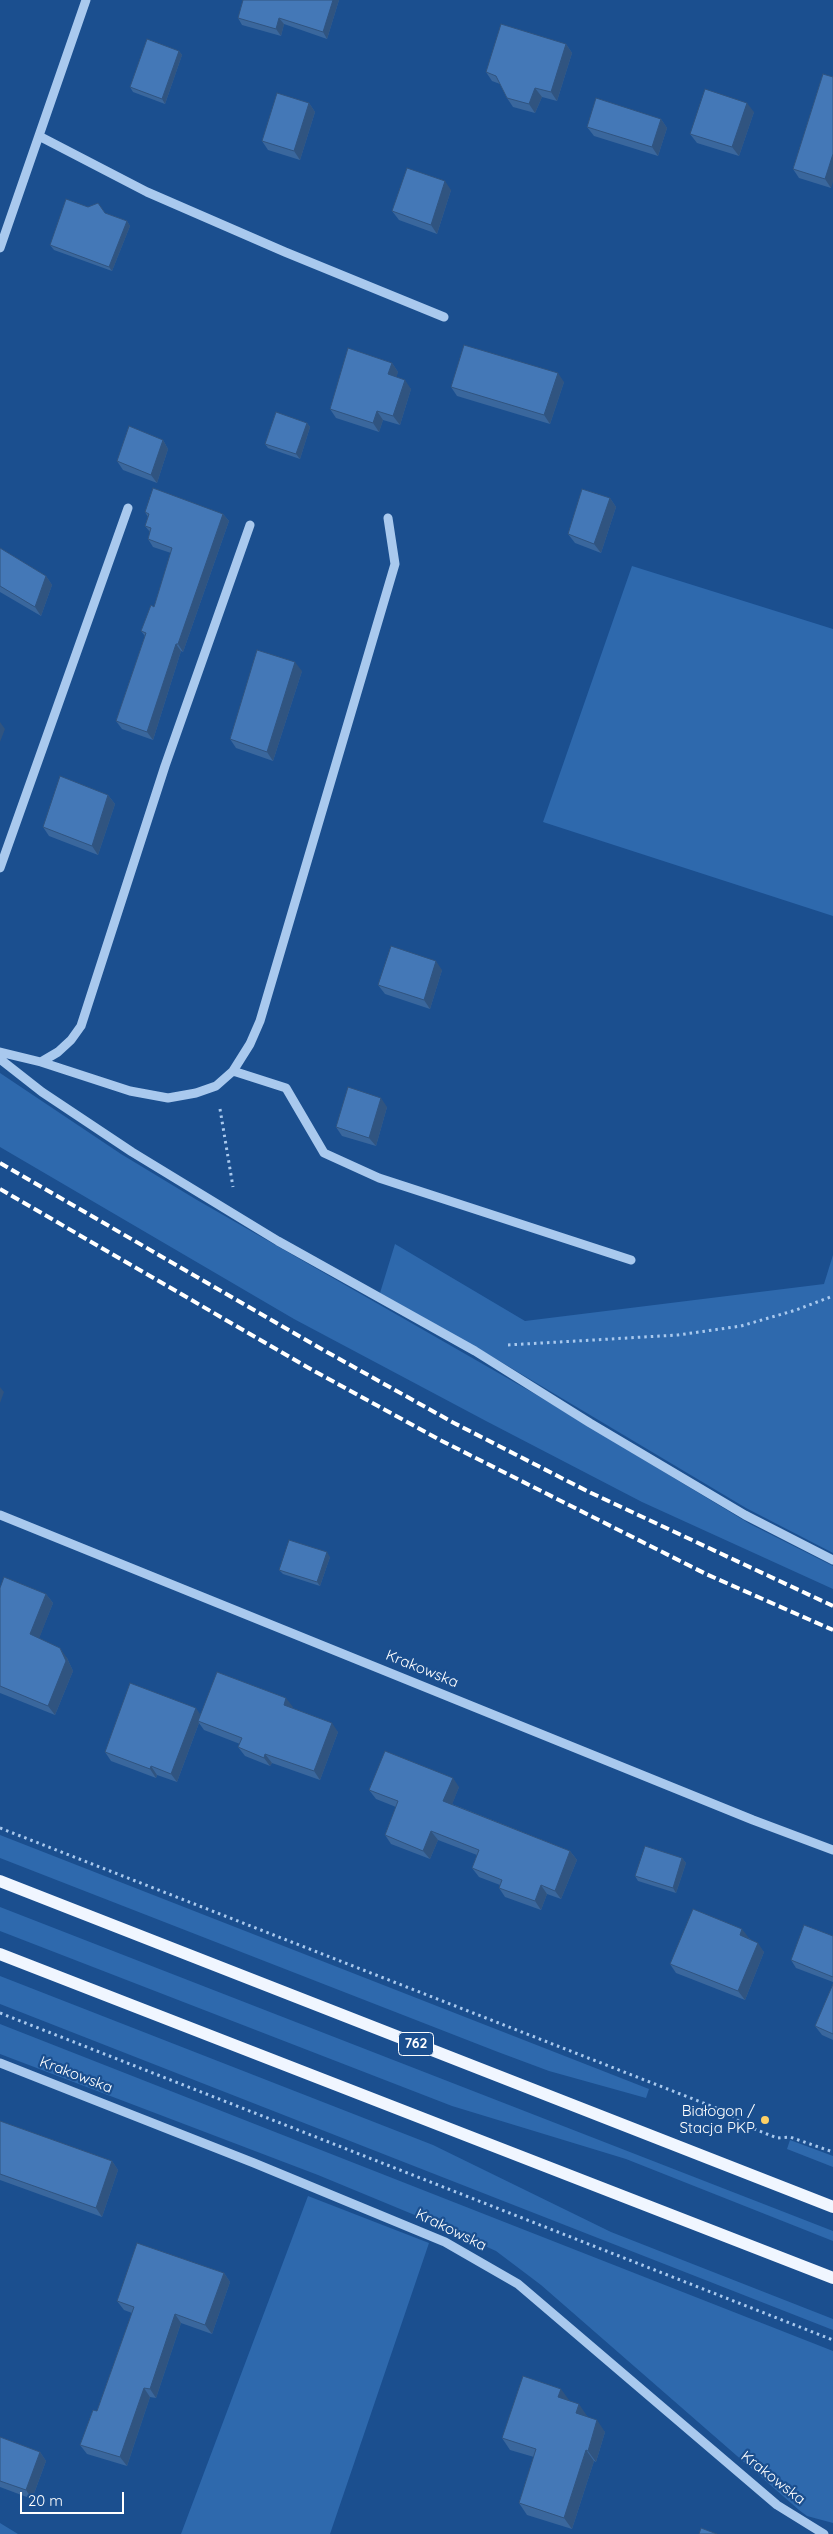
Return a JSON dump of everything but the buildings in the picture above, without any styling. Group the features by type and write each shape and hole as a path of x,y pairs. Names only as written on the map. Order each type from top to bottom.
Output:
{"main road":[{"name":"762","path":"0,1881 833,2208"},
{"path":"0,1954 833,2278"}],"street":[{"path":"0,248 86,0"},
{"path":"39,136 147,192 285,252 444,317"},
{"path":"0,868 128,508"},
{"path":"0,1052 41,1062 130,1091 168,1098 216,1086 232,1071 250,1044 260,1022 395,564 388,518"},
{"path":"41,1062 71,1040 81,1026 165,766 250,525"},
{"path":"0,1059 42,1092 238,1217 371,1295 475,1351 745,1516 833,1560"},
{"path":"232,1071 286,1088 324,1153 379,1178 631,1260"},
{"name":"Krakowska","path":"0,1515 725,1809 833,1850"},
{"name":"Krakowska","path":"0,2063 254,2163 453,2246 518,2284 777,2506 824,2534"}],"path":[{"path":"216,1086 238,1217"},
{"path":"475,1351 519,1343 678,1335 740,1326 796,1310 833,1296"},
{"path":"0,1828 729,2113 742,2124 777,2138 790,2137 833,2152"},
{"path":"0,2013 833,2340"}],"shaded area":[{"path":"632,566 833,629 833,916 543,822"},
{"path":"0,1073 121,1154 197,1200 535,1394 750,1524 833,1566 833,1589 642,1502 486,1421 294,1319 0,1147"},
{"path":"395,1244 525,1321 824,1284 833,1255 833,1553 746,1508 481,1350 380,1293"},
{"path":"0,1835 649,2089 646,2098 549,2071 0,1858"},
{"path":"0,1907 833,2231 833,2241 626,2159 452,2106 0,1931"},
{"path":"0,1976 433,2145 611,2232 833,2319 833,2330 0,2004"},
{"path":"0,2024 833,2351 833,2523 807,2516 799,2510 541,2285 496,2251 318,2175 0,2054"},
{"path":"790,2140 833,2156 833,2167 787,2149"},
{"path":"308,2196 429,2243 330,2534 181,2534"},
{"path":"0,2523 18,2534 0,2534"}],"railway":[{"path":"0,1163 318,1347 454,1423 587,1491 833,1606"},
{"path":"0,1189 307,1367 440,1440 706,1574 833,1630"}],"place":[{"name":"Białogon / Stacja PKP","path":"765,2120"}]}
